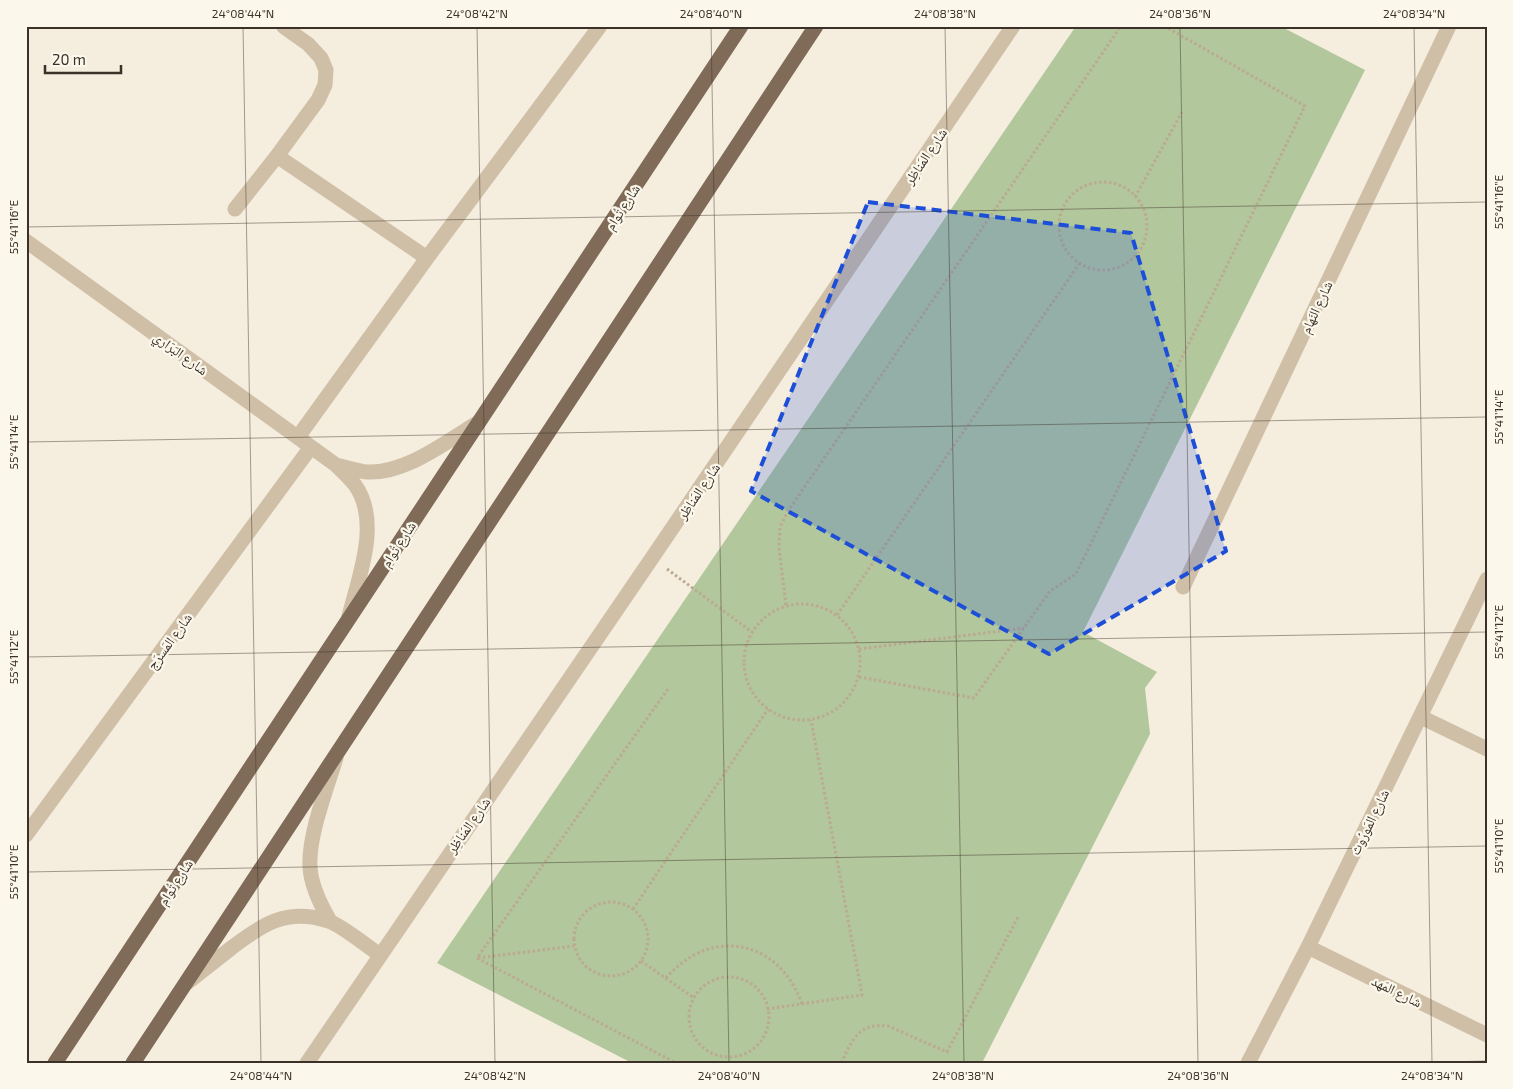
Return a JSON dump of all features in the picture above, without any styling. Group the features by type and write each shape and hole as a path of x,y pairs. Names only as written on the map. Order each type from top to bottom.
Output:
{"main road":[{"name":"شارع تُوام","path":"55,1063 741,26"},
{"path":"133,1063 816,26"}],"street":[{"path":"298,437 427,258 600,26"},
{"name":"شارع المَناظِر","path":"307,1063 1013,26"},
{"name":"شارع النَهام","path":"1183,587 1449,26"},
{"path":"235,209 318,100 325,85 326,70 321,58 308,44 284,27"},
{"path":"277,156 427,258"},
{"name":"شارع البَرَاري","path":"26,241 336,465 355,484 362,496 368,523 368,536 348,620"},
{"name":"شارع البَرَاري","path":"336,465 366,472 396,468 410,463 479,422"},
{"name":"شارع المَسرَج","path":"26,835 311,447"},
{"name":"شارع المَورُوث","path":"1248,1063 1308,947 1487,579"},
{"path":"1421,717 1487,749"},
{"path":"338,752 310,848 310,868 314,888 320,905 330,921 380,955"},
{"path":"184,985 253,931 265,924 295,916 330,921"},
{"name":"شارع المَهد","path":"1308,947 1487,1035"}],"path":[{"path":"786,605 779,548 780,527 788,511 1121,26"},
{"path":"858,677 974,698 1050,591 1076,574 1305,106 1164,26"},
{"path":"1136,197 1182,112"},
{"path":"1102,182 1120,186 1136,197 1142,207 1146,226 1143,244 1136,255 1116,269 1091,269 1079,264 1070,256 1063,245 1059,233 1062,208 1078,190 1089,184 1102,182"},
{"path":"837,615 1079,264"},
{"path":"652,558 752,632"},
{"path":"799,603 813,604 837,615 847,624 855,636 861,663 854,690 846,701 830,713 811,720 796,720 781,716 768,709 757,699 745,673 744,659 752,632 773,611 786,605 799,603"},
{"path":"859,649 1024,628"},
{"path":"477,958 668,690"},
{"path":"633,909 768,709"},
{"path":"767,1009 862,996 811,720"},
{"path":"601,903 623,904 633,909 641,917 647,934 646,951 641,961 634,969 613,977 593,972 584,965 574,946 577,924 591,907 601,903"},
{"path":"841,1063 854,1037 868,1027 878,1025 888,1026 947,1052 1020,915"},
{"path":"477,958 574,946"},
{"path":"666,978 676,966 703,950 719,946 750,949 778,964 797,989 802,1004"},
{"path":"477,958 676,1063"},
{"path":"641,961 694,998"},
{"path":"723,978 735,978 756,988 763,998 767,1009 768,1021 766,1032 760,1042 740,1056 717,1056 707,1050 698,1042 692,1032 689,1020 690,1008 694,998 702,988 723,978"}],"highlighted area":[{"path":"868,202 1131,233 1226,551 1049,654 751,491"}],"green space":[{"path":"1076,26 1280,26 1365,70 1083,632 1157,672 1145,688 1150,734 982,1063 632,1063 437,963"}]}
